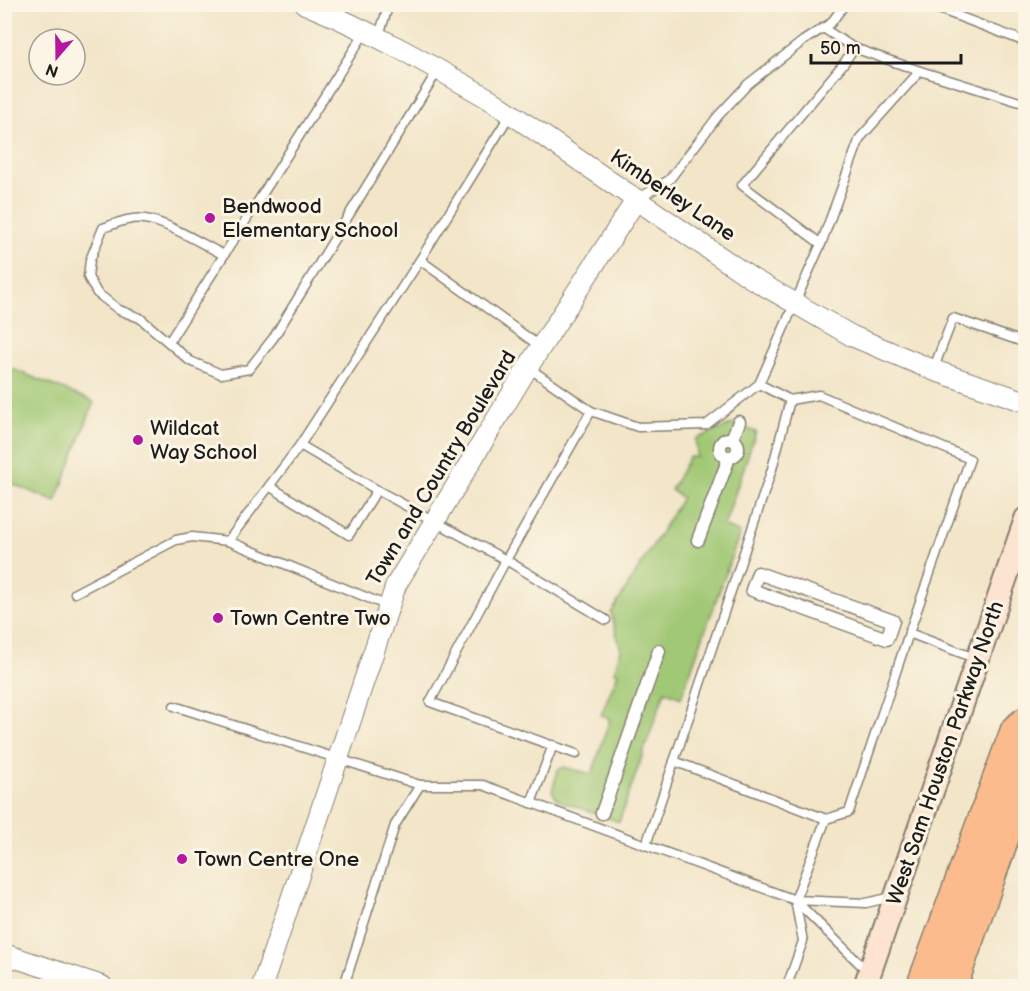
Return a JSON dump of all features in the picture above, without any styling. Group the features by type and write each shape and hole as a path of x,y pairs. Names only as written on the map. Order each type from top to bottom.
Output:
{"highway":[{"path":"922,987 1016,730 1026,722"},
{"path":"952,987 1026,773"}],"main road":[{"name":"West Sam Houston Parkway North","path":"867,980 1026,519"}],"street":[{"name":"Kimberley Lane","path":"305,4 438,70 491,100 751,278 852,336 933,370 1026,402"},
{"name":"Town and Country Boulevard","path":"262,987 396,585 528,367 636,200"},
{"path":"698,540 729,458 721,453 720,446 723,441 732,439 739,422"},
{"path":"758,573 807,590 893,621 887,639 752,590 758,573"},
{"path":"777,599 782,582"},
{"path":"801,608 807,590"},
{"path":"824,616 830,598"},
{"path":"849,625 856,608"},
{"path":"868,632 875,614"},
{"path":"602,813 659,651"},
{"path":"4,954 102,987"}],"lane":[{"path":"169,342 224,255 371,36 389,4"},
{"path":"636,200 669,180 718,116 748,84 802,41 831,23 845,4"},
{"path":"929,5 1026,42"},
{"path":"824,28 854,48 1026,104"},
{"path":"821,244 742,185 854,48"},
{"path":"224,255 170,228 146,219 123,220 104,228 90,261 88,277 97,293 118,310 140,318 190,361 221,374 249,369 274,337 438,70"},
{"path":"528,367 591,411 638,428 706,425 759,384 821,244 860,138 920,71"},
{"path":"228,541 300,445 420,260 511,113"},
{"path":"420,260 541,347"},
{"path":"933,370 953,318 1026,343"},
{"path":"674,761 826,819 849,812 970,459 819,395 790,400 759,384"},
{"path":"646,845 772,469 790,400"},
{"path":"576,754 430,702 506,560 591,411"},
{"path":"300,445 506,560 606,620"},
{"path":"269,486 349,534 377,490"},
{"path":"75,593 176,540 192,537 228,541 388,606"},
{"path":"909,633 977,659"},
{"path":"174,706 420,785 483,785 795,900 866,903 896,896"},
{"path":"531,803 553,745"},
{"path":"344,987 395,825 420,785"},
{"path":"787,987 803,940 795,900 826,819"},
{"path":"795,900 867,980"}],"green space":[{"path":"5,366 94,402 56,502 5,481"},
{"path":"733,424 756,432 724,526 740,533 681,698 665,691 619,822 558,800 552,791 558,770 564,767 592,774 610,719 601,715 618,673 614,671 621,650 611,613 682,498 671,490 689,457 697,457 696,439"}],"place":[{"name":"Bendwood Elementary School","path":"210,218"},
{"name":"Wildcat Way School","path":"138,440"},
{"name":"Town Centre Two","path":"218,618"},
{"name":"Town Centre One","path":"182,859"}]}
